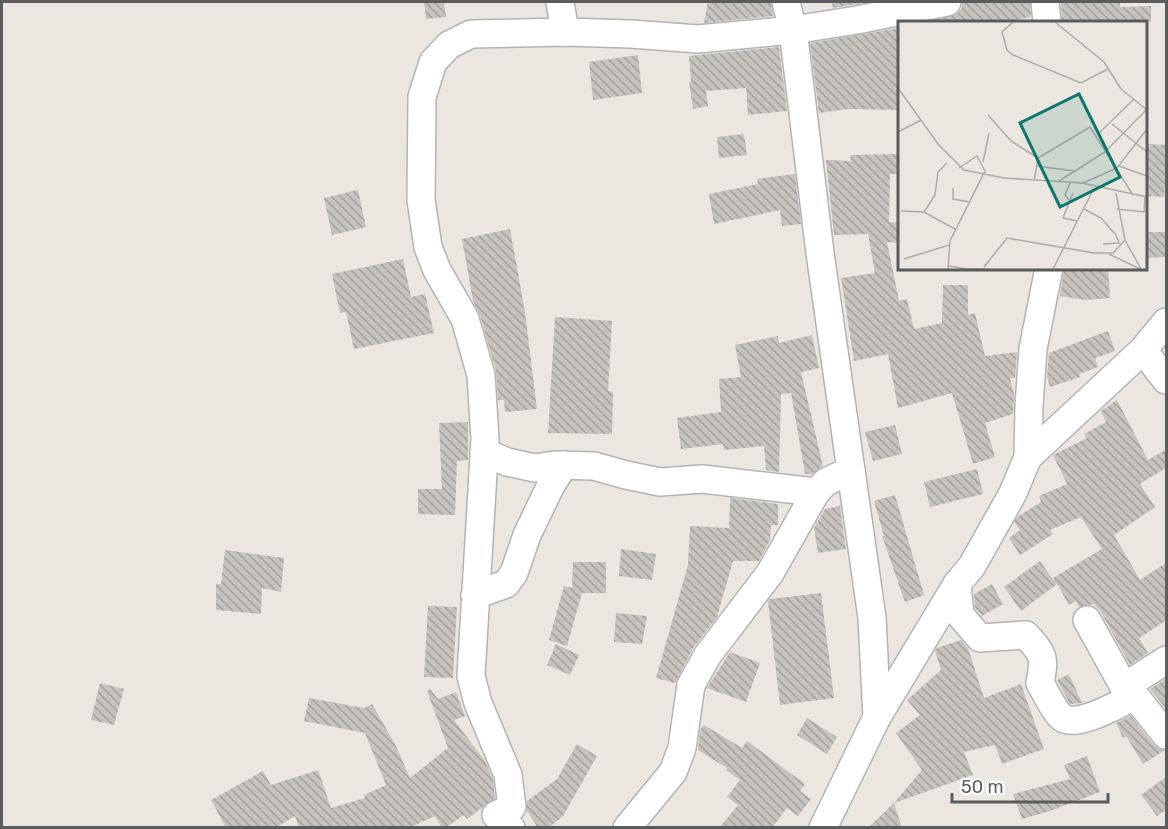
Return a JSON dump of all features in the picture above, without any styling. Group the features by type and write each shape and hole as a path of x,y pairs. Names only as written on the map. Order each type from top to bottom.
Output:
{"street":[{"path":"560,2 565,32"},
{"path":"786,2 793,30 820,253 872,618 877,717"},
{"path":"496,823 512,807 508,775 478,703 471,676 484,453 481,375 465,319 437,270 428,247 421,200 422,97 433,62 449,45 471,34 565,32 698,39 793,30 947,2"},
{"path":"1045,2 1047,21"},
{"path":"1028,457 1029,406 1034,349 1049,270"},
{"path":"823,828 877,717 957,584 972,566 1007,503 1028,457 1143,350 1167,322"},
{"path":"1143,350 1167,380"},
{"path":"484,453 507,462 535,468 564,465 594,466 660,482 702,479 816,492"},
{"path":"476,595 506,584 514,573 527,535 564,465"},
{"path":"627,828 674,772 682,748 691,685 707,656 770,573 816,492 826,482 851,470"},
{"path":"957,584 960,615 980,638 1026,635 1039,650 1044,663 1040,683 1061,718 1072,722 1092,716 1130,691 1167,660"},
{"path":"1087,620 1130,691 1167,735"}],"building":[{"path":"424,2 444,2 446,17 426,19"},
{"path":"708,2 771,2 773,16 704,23"},
{"path":"832,2 869,2 833,8"},
{"path":"962,2 1030,2 1031,17 1009,21 929,21 957,14 962,8"},
{"path":"1061,2 1120,2 1120,7 1151,6 1151,22 1062,21"},
{"path":"898,28 898,110 848,109 819,113 810,43"},
{"path":"779,47 787,111 748,115 746,88 706,91 708,106 693,109 689,82 691,81 689,56"},
{"path":"638,55 642,93 593,100 589,62"},
{"path":"744,134 747,155 719,158 717,137"},
{"path":"1147,144 1167,145 1167,182 1165,182 1164,197 1147,196"},
{"path":"898,154 898,174 890,174 889,222 898,223 898,243 887,242 899,301 907,299 914,329 942,323 943,285 968,285 968,315 975,313 985,356 1017,352 1015,378 1010,378 1014,394 1013,414 985,423 995,457 973,464 952,393 898,408 888,354 854,361 841,278 875,273 868,234 834,235 826,160 851,161 850,155"},
{"path":"795,174 801,224 782,226 780,210 714,224 709,194 758,184 757,179"},
{"path":"358,190 366,227 332,235 324,198"},
{"path":"510,229 525,312 537,409 505,412 504,400 498,400 496,371 480,315 473,301 462,239"},
{"path":"1147,232 1167,232 1167,257 1147,258"},
{"path":"403,259 411,297 425,294 434,333 354,349 346,312 340,313 332,274"},
{"path":"1064,270 1108,270 1110,298 1085,300 1060,296"},
{"path":"555,317 612,321 608,391 613,392 612,434 548,433"},
{"path":"1108,331 1115,351 1095,358 1098,367 1079,374 1080,377 1050,387 1047,377 1049,353"},
{"path":"812,335 819,368 801,372 823,466 812,474 805,474 791,393 781,394 779,472 766,470 764,446 724,450 723,444 681,449 677,418 721,412 719,379 741,377 735,345 778,336 779,343"},
{"path":"1117,400 1148,460 1167,449 1167,467 1140,484 1155,507 1114,535 1140,580 1167,562 1167,620 1139,638 1148,653 1130,665 1101,612 1094,604 1079,607 1076,601 1069,605 1057,584 1021,611 1004,587 1040,561 1054,581 1053,578 1102,549 1081,517 1050,530 1053,534 1020,555 1009,538 1020,530 1014,522 1017,517 1041,502 1039,496 1067,484 1053,455 1087,438 1084,434 1106,422 1101,411"},
{"path":"468,422 468,460 457,461 455,515 418,514 418,489 442,489 439,423"},
{"path":"895,425 902,454 873,461 865,432"},
{"path":"977,469 983,494 930,507 924,482"},
{"path":"895,495 924,595 905,602 882,536 884,536 874,501"},
{"path":"730,498 778,504 778,525 771,525 770,540 759,561 733,561 717,617 693,648 675,683 656,678 688,565 690,526 729,528"},
{"path":"840,506 846,549 818,553 814,528 825,509"},
{"path":"621,549 656,554 652,580 619,576"},
{"path":"225,550 284,558 281,592 262,588 261,614 216,610 216,584 221,584"},
{"path":"573,562 606,562 606,593 582,593 567,646 549,640 564,586 572,588"},
{"path":"992,584 1003,604 982,616 975,608 974,594"},
{"path":"821,593 834,698 780,705 768,602 770,599"},
{"path":"428,606 457,607 453,678 424,677"},
{"path":"616,613 647,616 642,644 614,642"},
{"path":"961,640 968,648 984,698 1021,684 1044,749 1002,764 995,745 964,752 973,775 894,803 922,770 896,733 920,715 907,700 941,670 935,651 937,648"},
{"path":"556,644 579,655 570,675 547,665"},
{"path":"730,652 760,663 746,702 707,688"},
{"path":"1069,674 1082,703 1070,704 1057,680"},
{"path":"1167,678 1167,710 1150,689"},
{"path":"100,683 124,689 114,725 91,720"},
{"path":"430,689 438,699 456,692 465,716 454,720 485,761 493,779 495,798 467,819 464,815 445,828 442,828 435,816 409,828 299,828 295,816 275,828 226,828 211,800 263,771 271,785 318,770 331,808 365,798 364,795 386,785 365,733 304,721 309,698 364,708 372,704 396,746 410,778 448,748 427,691"},
{"path":"1131,716 1154,745 1165,750 1143,764 1126,736 1123,738 1116,723"},
{"path":"807,718 837,737 827,754 797,735"},
{"path":"704,725 742,748 747,741 805,784 800,791 811,799 798,816 787,808 772,828 719,828 738,805 727,797 740,780 726,770 727,768 698,750 700,730"},
{"path":"577,744 597,756 563,816 548,828 538,828 527,811 527,801 557,779"},
{"path":"1087,756 1100,792 1022,819 1013,794 1070,779 1064,765"},
{"path":"1167,776 1167,809 1157,816 1141,795"},
{"path":"894,803 902,828 868,828"}]}
